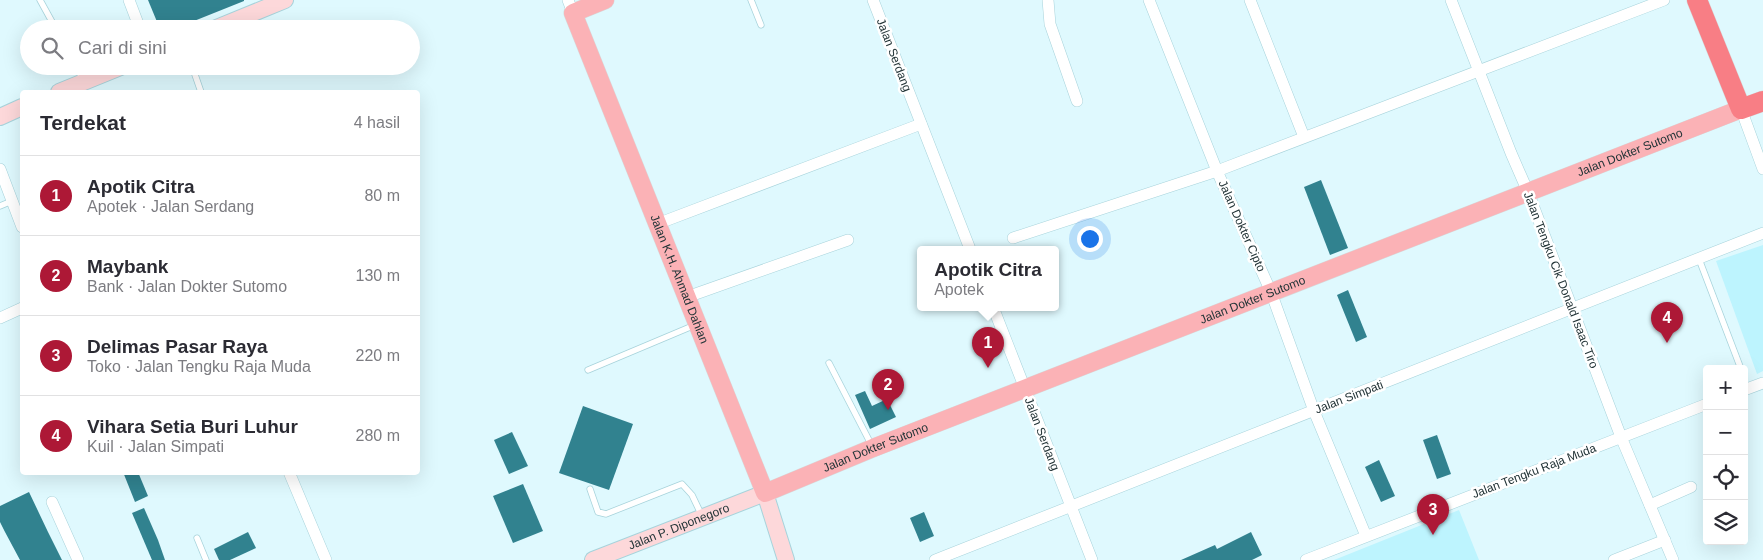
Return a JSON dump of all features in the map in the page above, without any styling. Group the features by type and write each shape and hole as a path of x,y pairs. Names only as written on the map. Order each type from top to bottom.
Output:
{"highway":[{"path":"1697,0 1741,109 1763,101"}],"main road":[{"path":"570,6 604,0"},
{"name":"Jalan K.H. Ahmad Dahlan","path":"570,6 765,493"},
{"name":"Jalan Dokter Sutomo","path":"765,493 874,448 1741,109"}],"street":[{"path":"129,0 137,20"},
{"path":"236,20 285,0"},
{"name":"Jalan Serdang","path":"873,0 969,246"},
{"path":"1048,0 1050,24 1077,100"},
{"name":"Jalan Dokter Cipto","path":"1149,0 1217,171 1271,292 1314,411 1366,536"},
{"path":"1250,0 1304,137"},
{"name":"Jalan Tengku Cik Donald Isaac Tiro","path":"1451,0 1528,192 1571,310 1621,437 1673,560"},
{"path":"1013,238 1217,171 1664,0"},
{"path":"64,90 101,75"},
{"path":"2,113 20,108"},
{"path":"1741,109 1763,169"},
{"path":"657,224 921,124"},
{"path":"0,169 20,222"},
{"name":"Jalan Simpati","path":"935,560 1763,233"},
{"path":"687,297 848,240"},
{"path":"0,318 20,309"},
{"name":"Jalan Serdang","path":"995,311 1092,560"},
{"path":"1748,387 1763,383"},
{"name":"Jalan Tengku Raja Muda","path":"1306,560 1703,406"},
{"path":"290,475 326,560"},
{"path":"1650,505 1691,487"},
{"name":"Jalan P. Diponegoro","path":"593,560 765,493"},
{"name":"Jalan K.H. Ahmad Dahlan","path":"765,493 786,560"},
{"path":"52,502 78,560"},
{"path":"1614,560 1664,540"}],"lane":[{"path":"40,0 51,20"},
{"path":"751,0 761,26"},
{"path":"80,75 84,82"},
{"path":"195,75 200,90"},
{"path":"0,206 12,201"},
{"path":"1700,259 1740,365"},
{"path":"588,370 697,324"},
{"path":"829,363 874,448"},
{"path":"590,489 595,507 602,514 682,484 692,495 702,518"},
{"path":"197,538 206,560"}],"shaded area":[{"path":"1763,245 1763,371 1757,374 1716,261"},
{"path":"1459,510 1479,560 1334,560"}],"building":[{"path":"148,0 244,0 196,20 156,20"},
{"path":"1321,180 1348,248 1330,255 1304,187"},
{"path":"1348,290 1367,337 1356,342 1337,295"},
{"path":"865,391 872,406 887,399 896,417 870,429 855,395"},
{"path":"583,406 633,424 609,490 559,473"},
{"path":"512,432 528,466 509,474 494,440"},
{"path":"1437,435 1451,474 1437,479 1423,440"},
{"path":"1379,460 1395,496 1381,502 1365,467"},
{"path":"124,475 139,475 148,496 135,502"},
{"path":"523,484 543,531 513,543 493,496"},
{"path":"29,492 62,560 20,560 0,522 0,506"},
{"path":"144,508 165,560 152,560 132,513"},
{"path":"924,512 934,536 920,542 910,518"},
{"path":"248,532 256,548 230,560 219,560 214,549"},
{"path":"1251,532 1262,555 1252,560 1181,560 1215,545 1217,549"}],"place":[{"name":"Vihara Setia Buri Luhur","path":"1667,343"},
{"name":"Apotik Citra","path":"988,368"},
{"name":"Maybank","path":"888,410"},
{"name":"Delimas Pasar Raya","path":"1433,535"}]}
